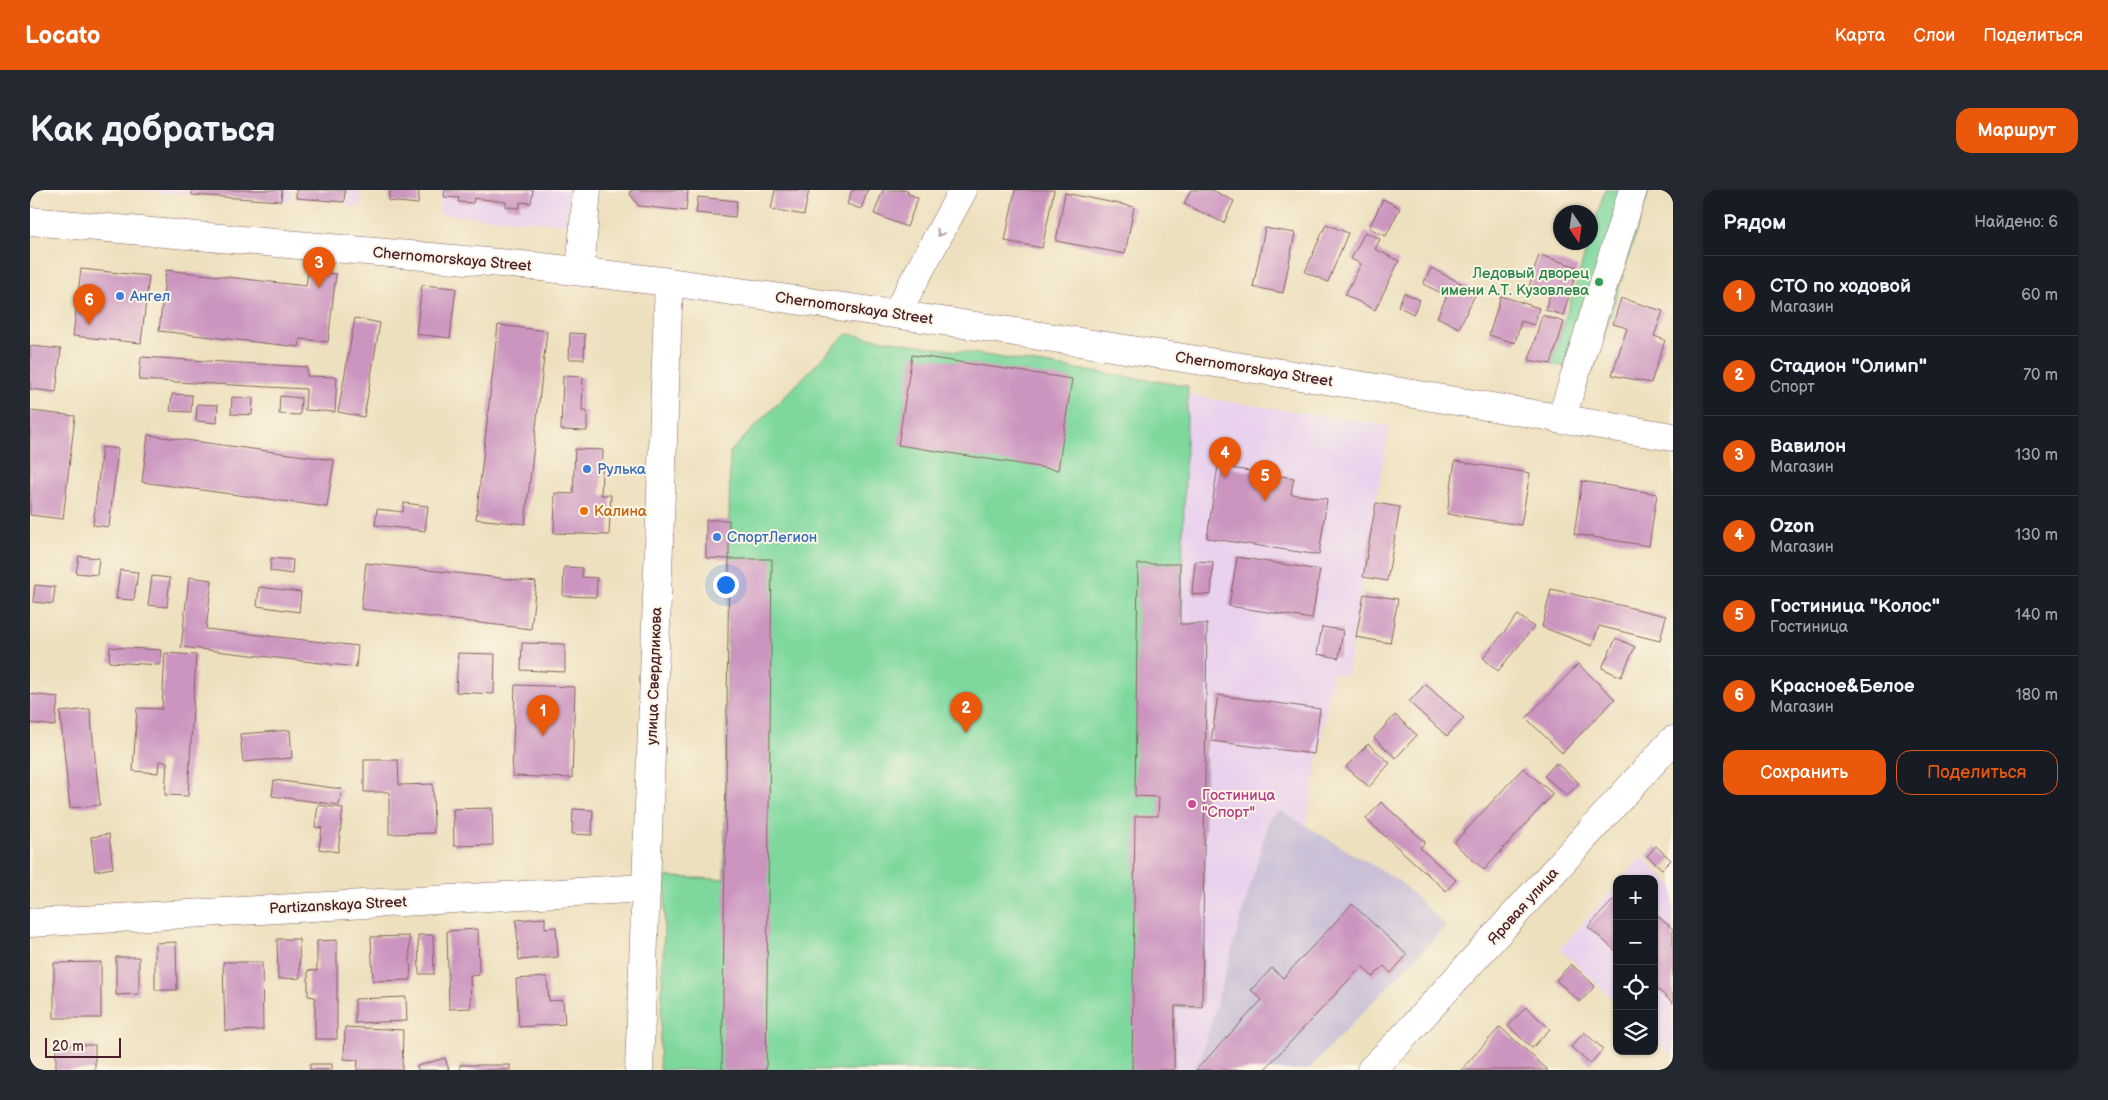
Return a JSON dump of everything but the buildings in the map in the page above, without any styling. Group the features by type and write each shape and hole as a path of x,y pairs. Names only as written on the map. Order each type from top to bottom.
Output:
{"street":[{"path":"580,271 587,190"},
{"path":"896,314 963,190"},
{"path":"1561,420 1633,190"},
{"name":"Chernomorskaya Street","path":"30,221 580,271 669,282 896,314 1371,387 1561,420 1673,437"},
{"name":"улица Свердликова","path":"639,1070 669,282"},
{"name":"Яровая улица","path":"1371,1070 1417,1022 1673,740"},
{"name":"Partizanskaya Street","path":"30,923 646,888"}],"shaded area":[{"path":"129,190 292,190 290,202"},
{"path":"348,190 362,190 360,207 347,206"},
{"path":"441,190 569,190 566,224 439,214"},
{"path":"1187,395 1389,426 1347,676 1333,673 1306,826 1281,811 1270,817 1202,1054 1192,1070 1174,1070 1175,1006 1202,1006 1207,625 1180,624"},
{"path":"1281,811 1399,881 1446,926 1308,1070 1192,1070 1202,1054 1270,817"},
{"path":"1642,857 1673,886 1673,1056 1658,1042 1658,875 1626,875"},
{"path":"1613,889 1613,999 1560,949"}],"green space":[{"name":"Ледовый дворец имени А.Т. Кузовлева","path":"1605,190 1649,190 1593,372 1551,364 1586,250 1598,250 1598,213"},
{"path":"846,334 1188,386 1180,624 1207,624 1202,1007 1175,1007 1174,1070 659,1070 666,877 724,879 730,452"}],"place":[{"name":"Ледовый дворец имени А.Т. Кузовлева","path":"1599,282"},
{"name":"Вавилон","path":"319,288"},
{"name":"Ангел","path":"120,296"},
{"name":"Красное&Белое","path":"89,325"},
{"name":"Рулька","path":"587,469"},
{"name":"Ozon","path":"1225,478"},
{"name":"Гостиница \"Колос\"","path":"1265,501"},
{"name":"Калина","path":"584,511"},
{"name":"СпортЛегион","path":"717,537"},
{"name":"Стадион \"Олимп\"","path":"966,733"},
{"name":"СТО по ходовой","path":"543,736"},
{"name":"Гостиница \"Спорт\"","path":"1192,804"}]}
